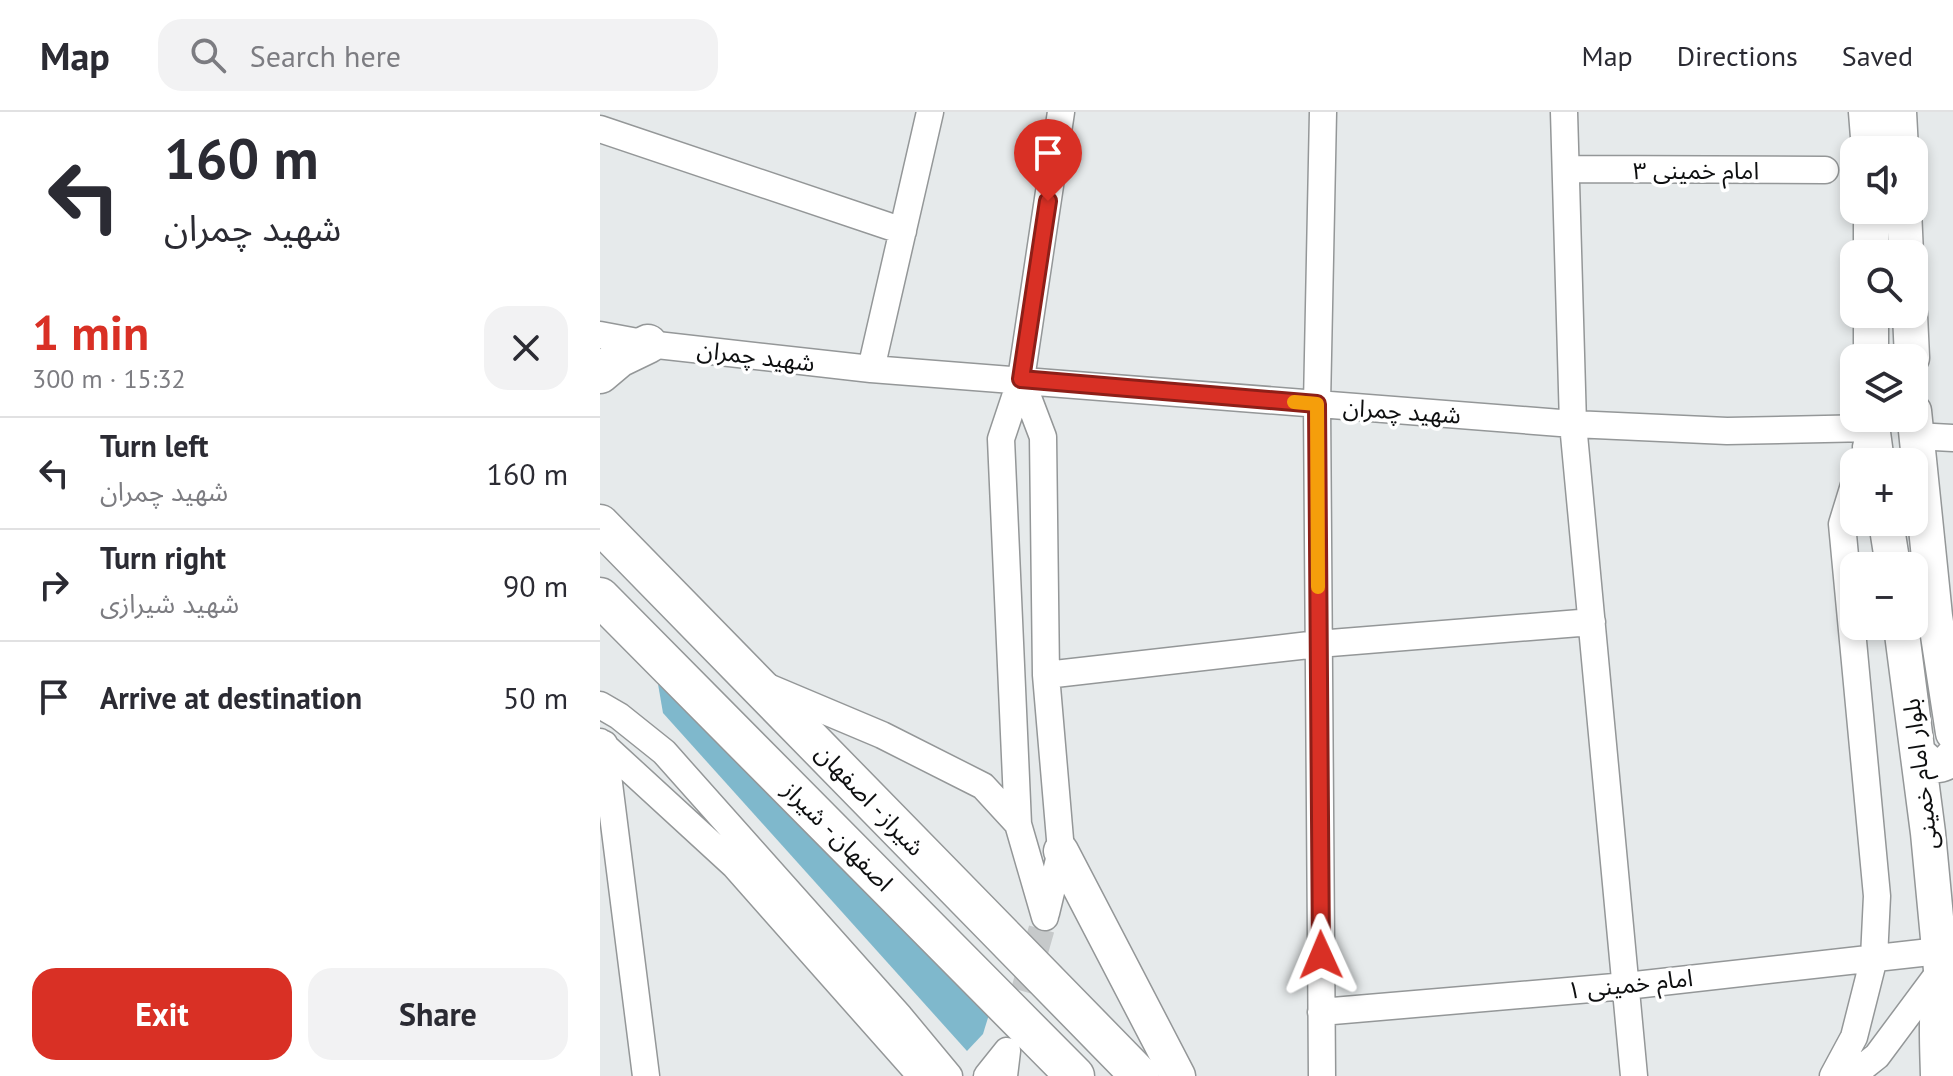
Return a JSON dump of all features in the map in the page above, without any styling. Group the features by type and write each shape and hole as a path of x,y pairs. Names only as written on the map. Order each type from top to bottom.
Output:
{"highway":[{"path":"600,374 619,358 648,344"},
{"name":"شیراز - اصفهان","path":"600,524 1140,1076"},
{"name":"اصفهان - شیراز","path":"600,597 1075,1076"}],"main road":[{"path":"1866,112 1868,136"},
{"path":"1899,112 1900,136"},
{"name":"بلوار امام خمینی","path":"1915,432 1935,616 1953,733"},
{"name":"بلوار امام خمینی","path":"1903,640 1944,956 1937,1031 1938,1076"},
{"path":"1919,754 1923,761 1940,766 1953,756"},
{"path":"1061,851 1178,1076"}],"street":[{"path":"871,369 930,112"},
{"path":"1021,379 1043,437 1046,675 1061,851 1045,917 1018,824 1001,439 1021,379 1061,112"},
{"path":"1322,1076 1317,404 1323,112"},
{"path":"1564,112 1573,424 1634,1076"},
{"path":"600,129 903,231"},
{"name":"امام خمینی ۳","path":"1566,169 1825,170"},
{"name":"شهید چمران","path":"600,335 648,344 871,369 1573,424 1727,431 1840,425"},
{"path":"1928,429 1953,438"},
{"path":"1833,1076 1854,1037 1874,958 1877,896 1843,536"},
{"path":"1046,675 1318,644 1592,622"},
{"path":"754,681 882,735 983,786 1018,824"},
{"path":"600,705 664,752 949,1076"},
{"path":"602,743 646,1076"},
{"path":"602,743 734,865 921,1076"},
{"path":"1852,1076 1877,1056 1944,956"},
{"name":"امام خمینی ۱","path":"1321,1012 1626,986 1874,958 1944,956"},
{"path":"987,1076 1007,1051 1004,1076"}],"shaded area":[{"path":"658,684 991,1008 983,1034 967,1051 663,713"}],"tunnel":[{"path":"1013,1029 1045,917"}],"slow traffic":[{"path":"1294,402 1317,404 1318,587"}],"route":[{"path":"1048,201 1021,379 1317,404 1321,955"}]}
